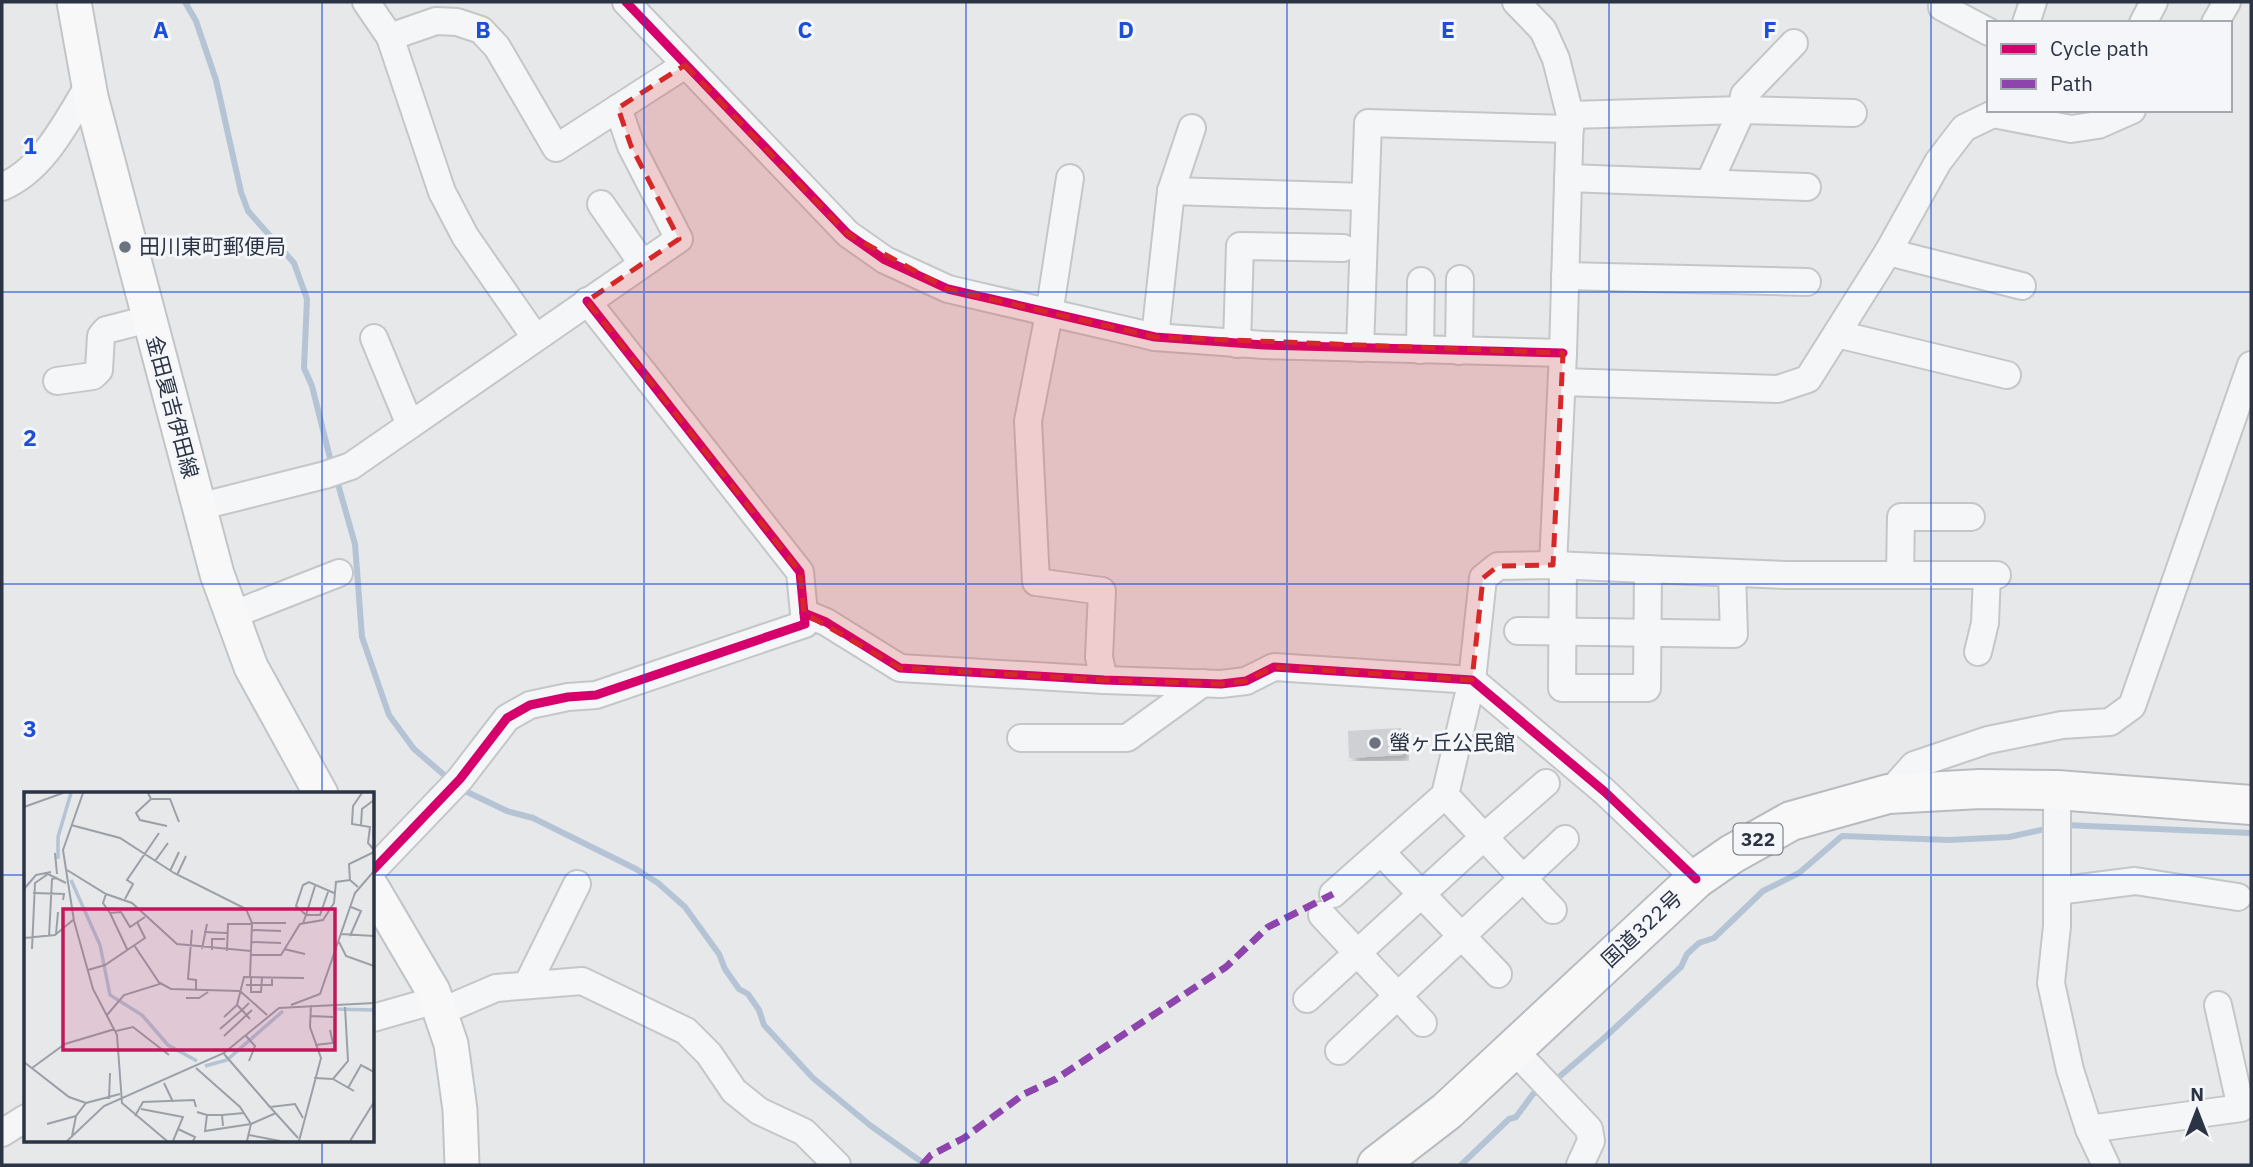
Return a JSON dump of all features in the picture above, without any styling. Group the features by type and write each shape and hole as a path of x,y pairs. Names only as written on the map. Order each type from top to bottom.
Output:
{"highway":[{"name":"国道322号","path":"1377,1165 1447,1111 1696,879 1732,854 1791,821 1888,794 1980,789 2057,814 2251,805"}],"main road":[{"name":"金田夏吉伊田線","path":"74,2 89,85 217,574 251,667 320,792"},
{"path":"374,891 433,990 451,1044 460,1110 461,1165"}],"street":[{"path":"366,2 390,37 442,192 465,236 535,337"},
{"path":"626,2 848,234 885,260 948,289 1155,337 1237,344 1563,353"},
{"path":"1516,2 1543,30 1556,60 1570,122 1558,565 1562,688 1647,688 1648,569"},
{"path":"1941,2 1942,7 1987,31"},
{"path":"2027,21 2033,2"},
{"path":"2144,21 2154,2"},
{"path":"2216,21 2227,2"},
{"path":"390,37 436,20 457,22 481,30 497,47 556,148 685,65"},
{"path":"1709,183 1742,110 1744,95 1794,43"},
{"path":"2,187 12,183 44,155 89,85"},
{"path":"198,507 351,466 679,239 631,146 618,108"},
{"path":"1360,348 1368,123 1570,122 1742,110 1853,113"},
{"path":"1562,382 1778,389 1808,379 1888,251 1938,162 1965,128 1994,112 2070,129 2098,125 2127,112"},
{"path":"1155,337 1171,191 1192,128"},
{"path":"1070,177 1049,314 1028,421 1036,582 1102,591 1099,657 1104,680"},
{"path":"1568,178 1807,187"},
{"path":"1171,191 1365,197"},
{"path":"601,204 642,263"},
{"path":"1237,344 1240,246 1343,248"},
{"path":"1888,251 2022,286"},
{"path":"1565,276 1807,282"},
{"path":"1460,279 1460,351"},
{"path":"1420,350 1421,281"},
{"path":"374,869 454,786 507,718 530,705 568,697 596,695 805,624 800,572 587,301"},
{"path":"57,382 93,376 99,370 101,337 106,330 149,319"},
{"path":"1838,334 2007,375"},
{"path":"373,338 410,425"},
{"path":"1888,794 1914,765 1988,740 2062,725 2110,722 2132,706 2251,365"},
{"path":"1900,575 1901,517 1971,517"},
{"path":"1423,1023 1357,953 1328,904 1381,852 1446,795 1472,680 1483,578 1499,566 1558,565 1732,573 1992,575 1978,652"},
{"path":"232,615 339,573"},
{"path":"1518,631 1734,634 1732,573"},
{"path":"804,614 826,622 900,668 1203,683 1246,681 1274,667 1472,680 1605,792 1696,879"},
{"path":"1021,738 1128,738 1203,683"},
{"path":"1307,999 1546,783"},
{"path":"1446,795 1553,910"},
{"path":"2057,814 2057,926 2051,984 2070,1070 2089,1129 2106,1165"},
{"path":"1339,1051 1565,839"},
{"path":"1381,852 1498,974"},
{"path":"2057,891 2135,881 2238,897"},
{"path":"527,985 578,884"},
{"path":"374,1018 438,1006 496,988 582,981 686,1031 709,1054 734,1091 759,1111 804,1132 836,1165"},
{"path":"2089,1129 2241,1108 2218,1005"},
{"path":"1513,1049 1589,1129 1591,1141 1580,1165"},
{"path":"2,1133 24,1119"}],"highlighted area":[{"path":"685,65 848,234 948,289 1155,337 1563,353 1553,565 1498,566 1483,578 1472,680 1274,667 1246,681 1221,684 1104,680 900,668 804,613 800,572 587,301 679,239 631,146 618,108"}],"building":[{"name":"螢ヶ丘公民館","path":"1401,728 1403,755 1349,758 1348,731"}],"waterway":[{"path":"185,2 196,21 216,80 241,192 248,211 294,263 307,299 304,368 312,386 332,466"},
{"path":"336,477 355,544 362,637 389,715 414,749 450,780"},
{"path":"461,789 507,811 533,818 636,869 658,883 685,907 719,954 725,969 739,989 748,994 759,1010 764,1025 813,1078 871,1126 926,1165"},
{"path":"2064,825 2251,833"},
{"path":"1552,1083 1681,967 1687,954 1699,943 1714,938 1763,891 1799,873 1842,836 1949,840 2009,837 2050,828"},
{"path":"1461,1165 1509,1119 1516,1117 1533,1094 1543,1089"}],"marked path":[{"path":"922,1165 931,1155 964,1138 1024,1094 1056,1079 1226,967 1268,927 1333,894"}],"cycle path":[{"path":"626,2 848,234 885,260 948,289 1155,337 1264,345 1563,353"},
{"path":"374,869 460,779 507,718 530,705 568,697 596,695 805,624 800,572 587,301"},
{"path":"804,613 826,622 900,668 1221,684 1246,681 1274,667 1472,680 1605,792 1696,879"}],"place":[{"name":"田川東町郵便局","path":"125,247"},
{"name":"螢ヶ丘公民館","path":"1375,743"}]}
